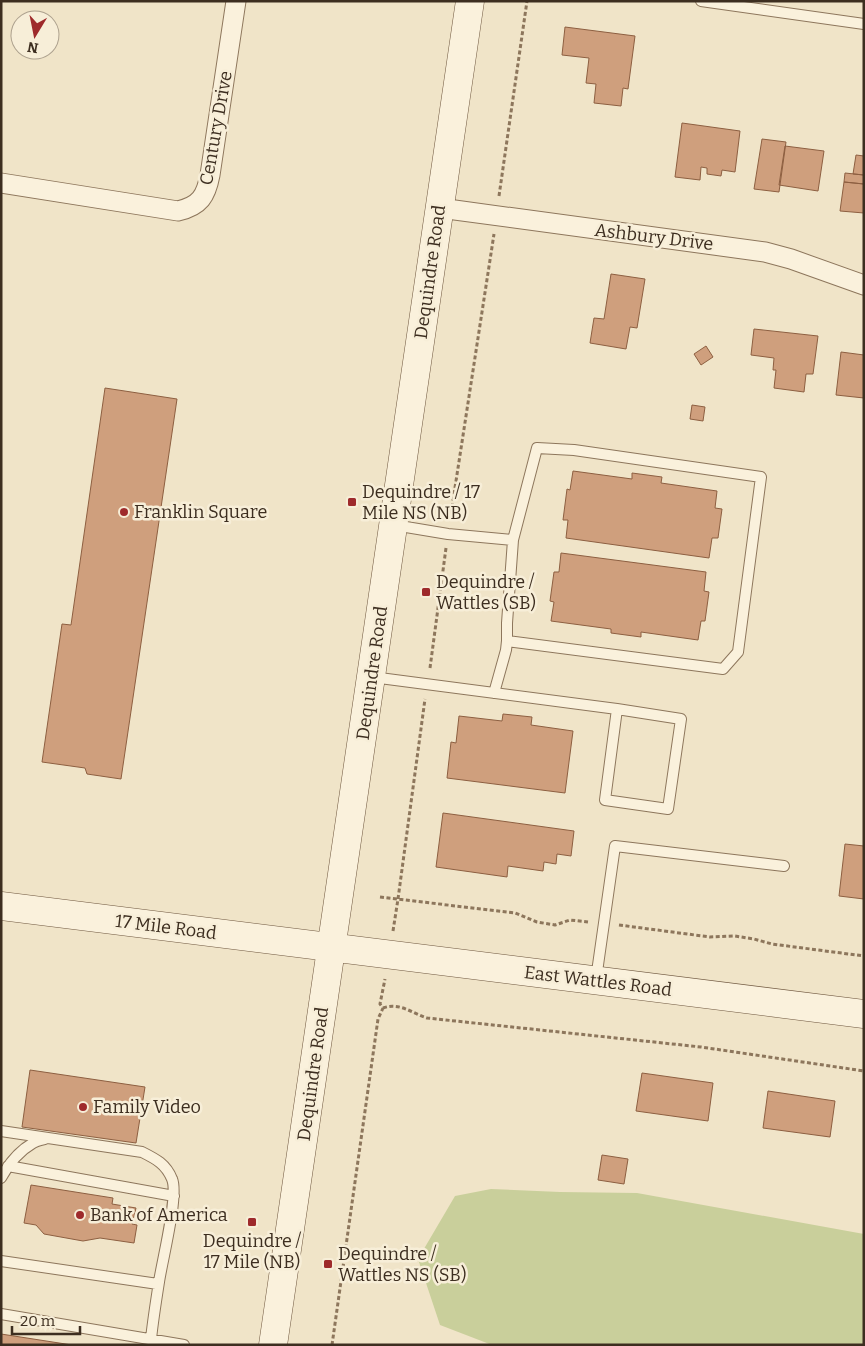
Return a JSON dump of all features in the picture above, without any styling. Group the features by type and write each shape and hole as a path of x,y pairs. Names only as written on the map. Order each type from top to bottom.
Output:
{"main road":[{"name":"Dequindre Road","path":"272,1345 470,1"},
{"name":"17 Mile Road","path":"1,906 332,947"},
{"name":"East Wattles Road","path":"332,947 864,1014"}],"street":[{"name":"Century Drive","path":"1,183 178,211 187,209 201,200 208,188 236,1"},
{"name":"Ashbury Drive","path":"440,208 765,252 791,259 864,285"}],"lane":[{"path":"701,1 864,24"},
{"path":"494,693 506,650 513,540 538,448 574,450 762,477 738,652 723,669 507,641"},
{"path":"393,525 448,534 513,540"},
{"path":"371,676 427,685 617,709 681,719 668,809 605,800 617,709"},
{"path":"596,980 615,846 784,866"},
{"path":"1,1131 142,1152 160,1161 168,1171 173,1180 174,1196 150,1339"},
{"path":"1,1178 8,1166 33,1143 48,1138"},
{"path":"8,1166 174,1196"},
{"path":"1,1262 158,1284"},
{"path":"1,1314 137,1341 150,1339 184,1345"}],"path":[{"path":"499,199 527,1"},
{"path":"451,517 492,243"},
{"path":"430,668 446,550"},
{"path":"395,917 424,701"},
{"path":"380,898 515,913 537,922 555,925 570,920 592,922"},
{"path":"618,925 710,937 736,936 754,938 772,944 864,956"},
{"path":"380,1004 383,1008"},
{"path":"332,1345 378,1019 383,1008 388,1006 403,1008 427,1018 701,1047 864,1071"}],"green space":[{"path":"491,1189 637,1193 864,1234 864,1345 492,1345 440,1325 418,1259 455,1196"}],"building":[{"path":"565,27 635,36 628,89 623,88 621,106 594,103 596,84 586,83 589,58 562,55"},
{"path":"682,123 740,131 735,172 722,170 721,176 707,174 707,168 701,167 700,180 675,177"},
{"path":"762,139 786,142 779,192 754,189"},
{"path":"785,146 824,151 818,191 779,185"},
{"path":"856,155 864,156 864,175 853,174"},
{"path":"845,173 864,175 864,184 844,182"},
{"path":"844,182 864,184 864,213 840,211"},
{"path":"611,274 645,279 637,328 630,327 626,349 590,343 594,318 604,319"},
{"path":"754,329 818,336 813,374 806,374 804,392 774,388 776,370 773,370 774,358 751,355"},
{"path":"706,346 713,357 701,365 694,354"},
{"path":"841,352 864,355 864,398 836,395"},
{"name":"Franklin Square","path":"105,388 177,399 121,779 87,774 85,768 42,762 62,624 71,625"},
{"path":"692,405 705,407 703,421 690,419"},
{"path":"573,471 632,479 632,473 662,477 661,483 717,491 715,508 722,509 718,538 712,538 709,558 566,538 568,520 563,520 567,489 570,490"},
{"path":"561,553 706,572 704,591 709,592 705,621 701,621 698,640 641,632 641,637 611,633 611,629 551,621 554,602 550,601 554,572 559,572"},
{"path":"503,714 532,717 531,725 573,731 565,793 447,778 451,742 456,743 459,716 502,721"},
{"path":"443,813 574,831 571,856 557,854 556,864 544,862 543,871 508,866 507,877 436,867"},
{"path":"845,844 864,846 864,899 839,896"},
{"name":"Family Video","path":"30,1070 145,1087 136,1143 22,1127"},
{"path":"642,1073 713,1083 708,1121 636,1111"},
{"path":"768,1091 835,1101 830,1137 763,1128"},
{"path":"602,1155 628,1159 624,1184 598,1180"},
{"name":"Bank of America","path":"31,1185 113,1198 112,1204 136,1208 132,1224 137,1225 134,1243 100,1238 83,1241 44,1234 36,1225 24,1223"},
{"path":"1,1334 72,1345 1,1345"}],"place":[{"name":"Dequindre / 17 Mile NS (NB)","path":"352,502"},
{"name":"Franklin Square","path":"124,512"},
{"name":"Dequindre / Wattles (SB)","path":"426,592"},
{"name":"Family Video","path":"83,1107"},
{"name":"Bank of America","path":"80,1215"},
{"name":"Dequindre / 17 Mile (NB)","path":"252,1222"},
{"name":"Dequindre / Wattles NS (SB)","path":"328,1264"}]}
